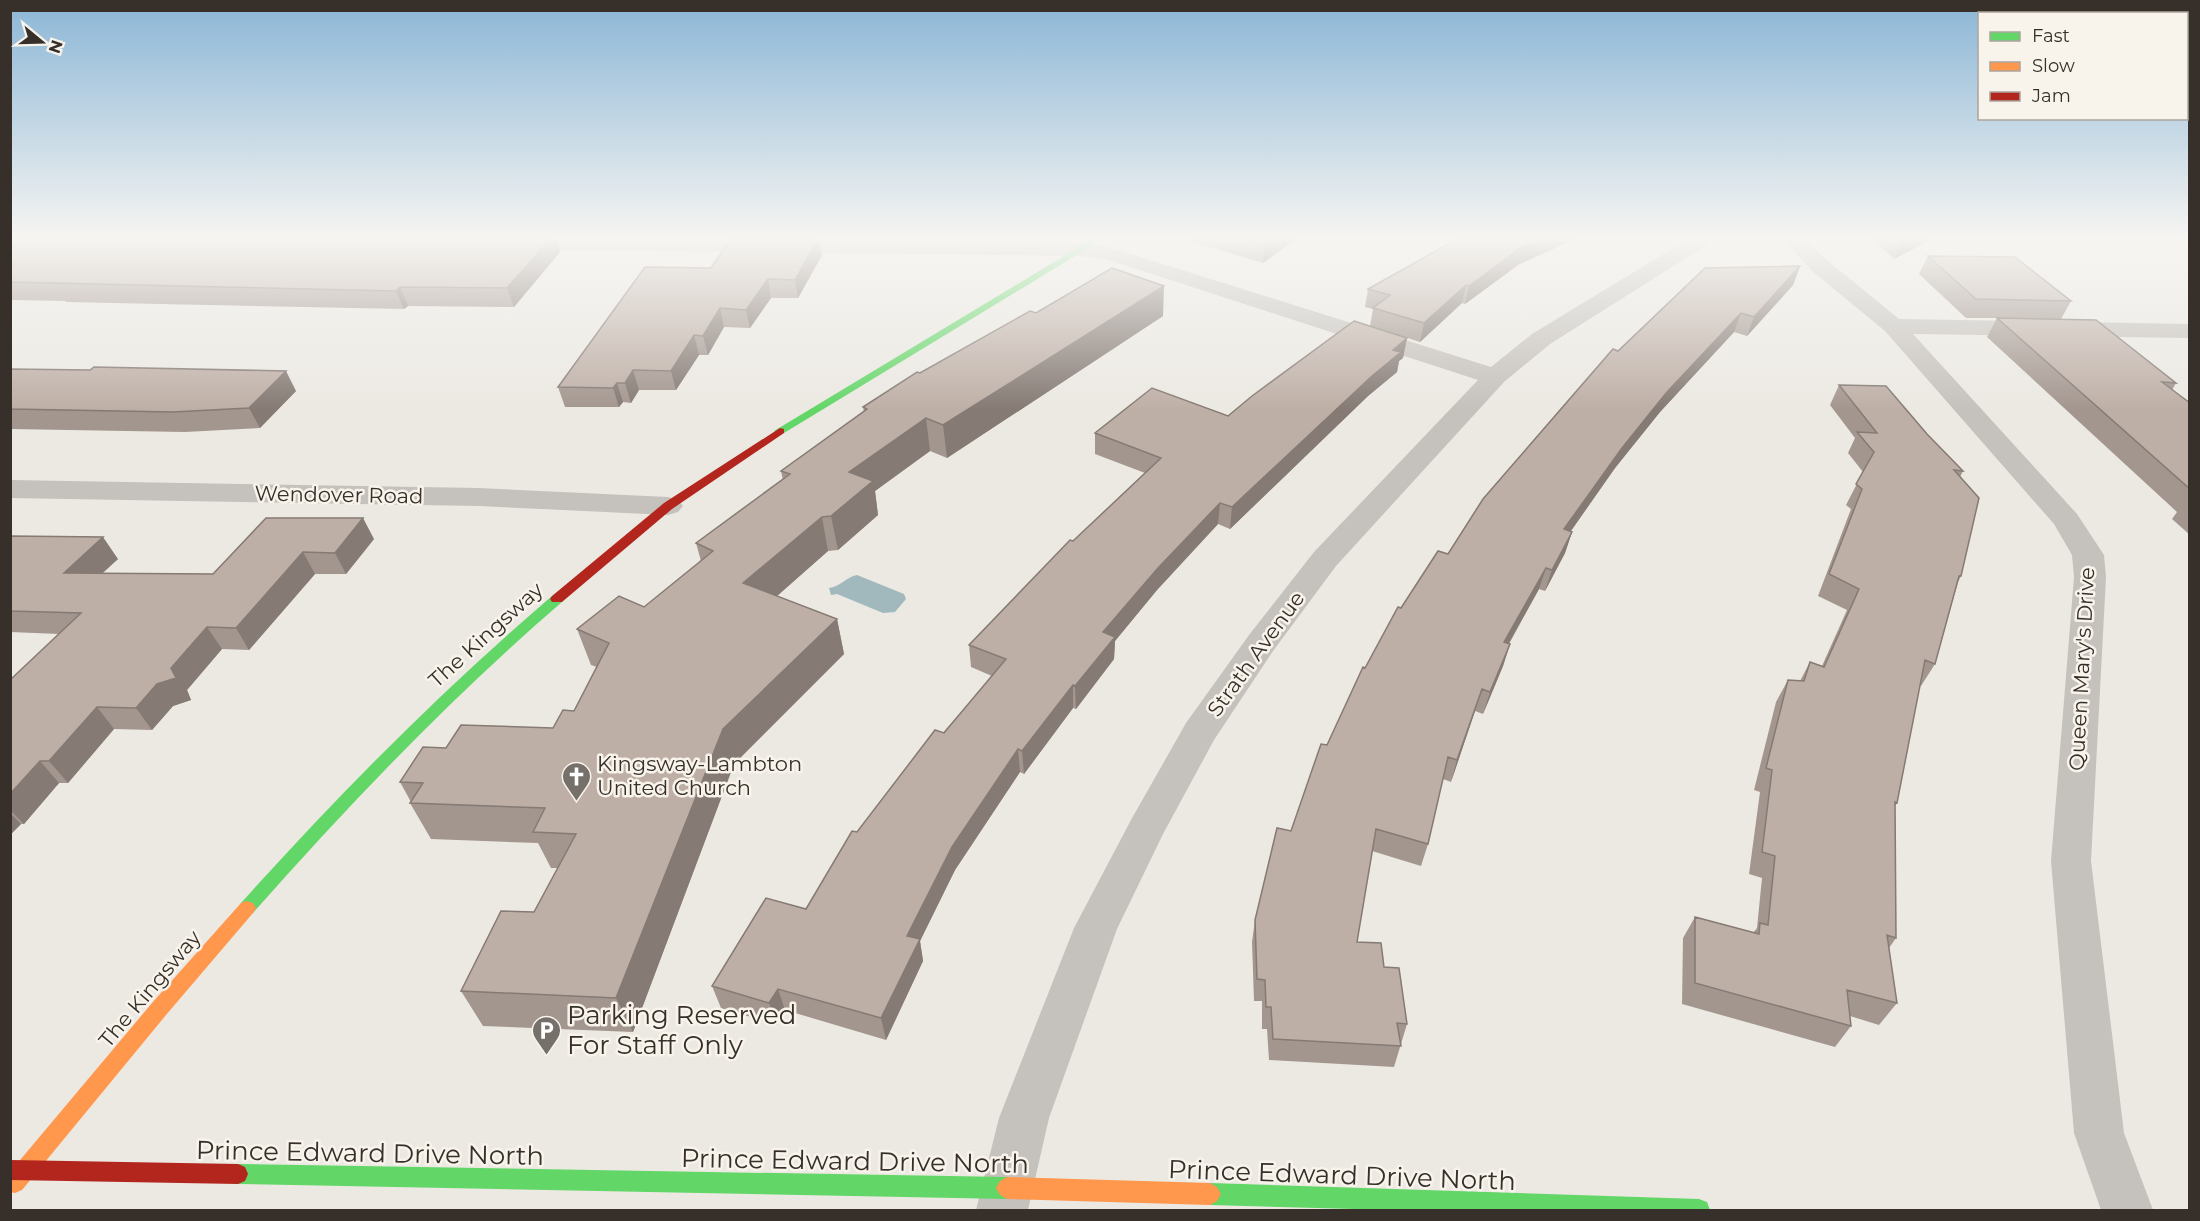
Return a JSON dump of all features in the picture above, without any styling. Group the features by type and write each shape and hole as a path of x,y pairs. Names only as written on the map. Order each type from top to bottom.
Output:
{"street":[{"name":"The Kingsway","path":"10,1190 195,967 309,837 366,778 519,632 668,506 748,450 1002,296"},
{"path":"1245,296 1495,377"},
{"name":"Strath Avenue","path":"1004,1199 1024,1118 1096,928 1145,831 1199,733 1261,643 1324,559 1495,377 1541,339 1611,296"},
{"name":"Queen Mary's Drive","path":"1856,296 1893,326 2066,520 2088,555 2090,577 2071,861 2099,1133 2127,1210"},
{"path":"1893,326 2190,332"},
{"name":"Wendover Road","path":"10,489 467,497 668,506"},
{"name":"Prince Edward Drive North","path":"10,1170 1004,1199 1699,1210"}],"water":[{"path":"857,575 904,594 906,599 895,612 883,613 837,594 831,595 829,588"}],"building":[{"path":"624,296 756,296 746,310 720,308 703,336 694,335 671,371 633,370 625,383 617,383 613,388 558,387"},
{"path":"1065,296 1148,296 943,425 926,418 849,472 873,481 831,516 822,517 743,583 837,619 723,729 616,998 461,991 501,911 534,912 576,834 533,832 545,808 410,803 423,783 400,782 423,747 446,748 461,725 553,728 563,710 574,711 609,643 577,629 619,596 644,607 713,551 696,543 790,474 781,471 867,409 863,407 917,372 920,373 1030,311 1036,313"},
{"path":"1389,296 1454,296 1424,323 1373,308"},
{"path":"1676,296 1773,296 1754,317 1741,313 1667,392 1622,448 1564,529 1572,532 1552,570 1546,568 1504,642 1510,644 1490,692 1482,689 1457,760 1448,757 1428,844 1376,829 1357,942 1381,943 1384,967 1399,968 1407,1024 1397,1023 1401,1046 1273,1039 1271,1007 1266,1007 1265,980 1257,979 1255,920 1277,828 1291,831 1321,744 1327,745 1363,667 1365,668 1398,607 1401,608 1438,551 1448,554 1483,499 1613,349 1618,351"},
{"path":"1973,296 2065,296 2071,301 1976,299"},
{"path":"1997,318 2096,320 2176,383 2162,382 2190,403 2190,489"},
{"path":"1354,321 1407,338 1393,350 1401,352 1372,376 1232,507 1220,503 1158,568 1103,632 1115,637 1075,686 1073,685 1022,751 1018,749 952,847 907,936 920,939 881,1018 778,989 769,1003 712,986 766,898 806,909 852,831 857,832 935,730 944,733 1006,659 969,645 1070,540 1073,541 1161,458 1095,433 1152,388 1228,416"},
{"path":"94,367 286,371 249,408 173,412 10,409 10,369 90,370"},
{"path":"1839,385 1886,386 1927,434 1963,471 1954,470 1979,498 1961,576 1959,576 1935,664 1925,660 1897,803 1895,802 1896,938 1887,935 1897,1003 1847,990 1851,1026 1695,983 1695,917 1759,934 1760,923 1768,925 1775,856 1762,852 1772,770 1766,768 1788,680 1804,681 1810,662 1824,667 1859,589 1829,574 1862,489 1856,484 1874,452 1857,432 1877,433"},
{"path":"266,518 363,518 335,553 303,552 236,628 207,627 171,668 176,678 157,684 136,708 97,707 49,761 40,761 10,794 10,680 81,613 10,611 10,536 103,537 64,573 213,574"}],"traffic: fast":[{"path":"780,431 1004,296"},
{"path":"247,908 320,827 435,709 557,599"},
{"path":"238,1174 1007,1188"},
{"path":"1210,1194 1699,1210"}],"traffic: slow":[{"path":"15,1183 159,1009 247,908"},
{"path":"1007,1188 1210,1194"}],"traffic: jam":[{"path":"557,599 668,506 780,431"},
{"path":"10,1170 238,1174"}],"place":[{"name":"Kingsway-Lambton United Church","path":"576,802"},
{"name":"Parking Reserved For Staff Only","path":"546,1056"}]}
